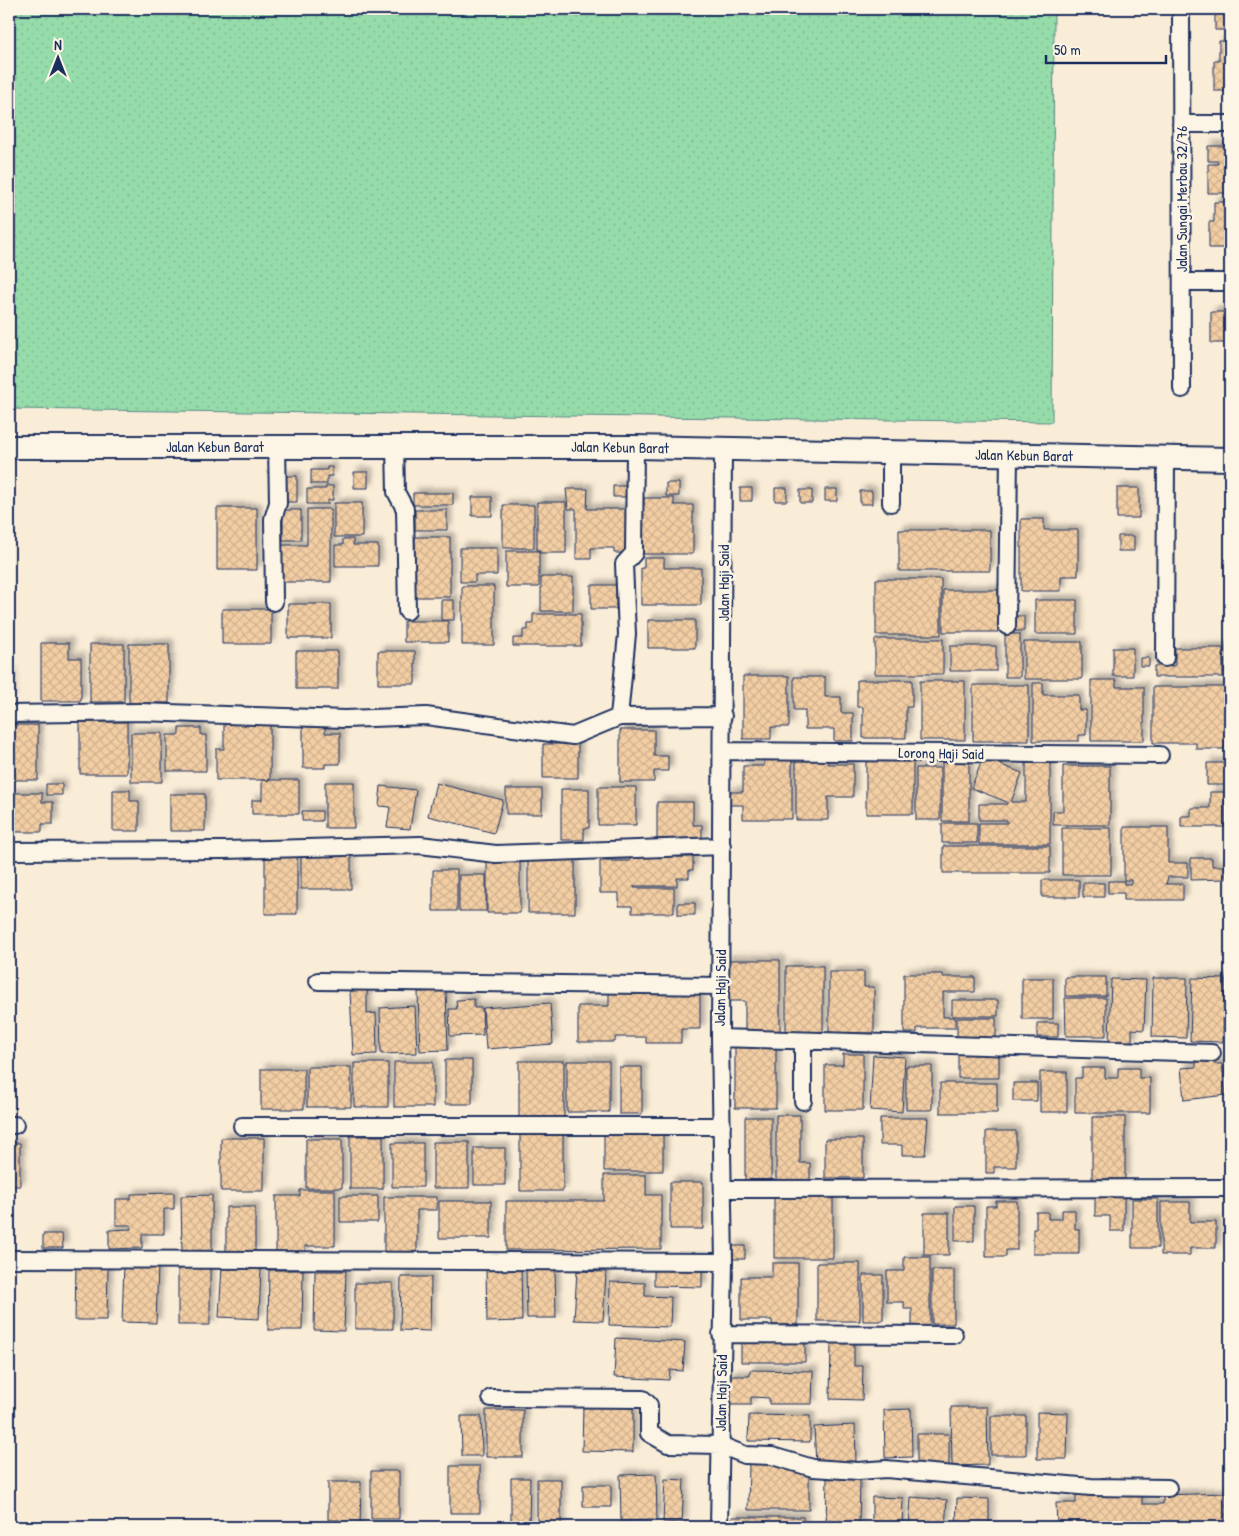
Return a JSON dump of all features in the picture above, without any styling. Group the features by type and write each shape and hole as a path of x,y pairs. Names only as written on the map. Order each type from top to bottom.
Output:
{"main road":[{"name":"Jalan Kebun Barat","path":"9,446 635,447 1230,459"}],"street":[{"name":"Jalan Sungai Merbau 32/76","path":"1181,9 1182,389"},
{"path":"1181,124 1230,124"},
{"path":"1182,282 1230,282"},
{"path":"274,602 273,519 278,503 278,446"},
{"path":"394,446 396,492 405,509 406,610"},
{"path":"619,717 627,634 624,564 634,553 635,447"},
{"name":"Jalan Haji Said","path":"719,1527 721,1334 724,1262 720,1038 723,448"},
{"path":"891,453 891,503"},
{"path":"1007,626 1009,454"},
{"path":"1165,658 1166,458"},
{"path":"9,714 140,712 345,719 426,716 573,736 619,717 723,716"},
{"name":"Lorong Haji Said","path":"722,751 1160,755"},
{"path":"9,851 224,850 420,845 496,854 722,846"},
{"path":"318,981 720,986"},
{"path":"720,1038 1212,1052"},
{"path":"803,1041 803,1101"},
{"path":"242,1126 722,1126"},
{"path":"724,1189 1230,1188"},
{"path":"9,1259 724,1262"},
{"path":"721,1334 954,1335"},
{"path":"491,1398 643,1399 649,1405 650,1433 668,1444 720,1445 745,1455 772,1456 813,1468 858,1471 886,1469 1091,1487 1168,1488"}],"green space":[{"path":"9,9 1054,9 1052,422 9,409"}],"building":[{"path":"1215,9 1230,9 1230,30 1215,30"},
{"path":"1219,41 1230,41 1230,91 1214,91 1214,61 1219,61"},
{"path":"1208,146 1230,146 1230,193 1208,193 1208,164 1218,164 1218,161 1208,161"},
{"path":"1214,202 1230,202 1230,251 1226,251 1226,248 1209,248 1209,222 1214,222"},
{"path":"1211,312 1226,312 1226,343 1211,343"},
{"path":"327,467 332,467 332,476 327,476 327,484 311,484 311,470 327,470"},
{"path":"354,472 368,472 368,488 354,488"},
{"path":"283,476 297,476 297,502 283,502"},
{"path":"666,483 679,483 679,496 666,496"},
{"path":"326,486 333,486 333,500 328,500 328,504 307,504 307,489 326,489"},
{"path":"613,486 627,486 627,497 613,497"},
{"path":"740,488 752,488 752,501 740,501"},
{"path":"775,488 787,488 787,501 775,501"},
{"path":"1117,488 1139,488 1139,518 1117,518"},
{"path":"566,489 588,489 587,509 627,509 626,553 614,553 614,548 591,548 591,559 576,559 576,509 568,509"},
{"path":"825,489 837,489 837,501 825,501"},
{"path":"800,490 812,490 812,503 800,503"},
{"path":"860,491 872,491 872,504 860,504"},
{"path":"413,493 453,493 453,505 413,505"},
{"path":"472,497 492,497 492,516 472,516"},
{"path":"644,498 674,498 674,505 693,505 693,554 641,554 641,505 644,505"},
{"path":"537,502 566,502 566,553 540,553 540,550 537,550"},
{"path":"334,503 362,503 362,537 334,537"},
{"path":"503,505 534,505 534,548 503,548"},
{"path":"217,508 257,508 257,570 217,570"},
{"path":"307,509 331,509 331,582 280,582 277,545 307,545"},
{"path":"283,510 301,510 301,540 283,540"},
{"path":"415,510 447,510 447,530 415,530"},
{"path":"1021,519 1044,519 1044,530 1078,530 1078,576 1061,576 1061,591 1021,591"},
{"path":"899,530 990,530 990,571 899,571"},
{"path":"1118,536 1134,536 1134,551 1118,551"},
{"path":"415,537 450,537 450,597 415,597"},
{"path":"343,539 353,539 353,545 378,545 378,566 335,566 335,545 343,545"},
{"path":"460,548 497,548 497,575 475,575 475,582 460,582"},
{"path":"506,551 539,551 539,587 506,587"},
{"path":"644,558 664,558 664,568 701,568 701,605 641,605 641,568 644,568"},
{"path":"541,577 573,577 573,611 541,611"},
{"path":"876,579 941,579 941,635 876,635"},
{"path":"591,585 616,585 616,609 591,609"},
{"path":"462,586 494,586 494,645 462,645"},
{"path":"943,590 998,590 998,632 943,632"},
{"path":"441,600 454,600 454,620 441,620"},
{"path":"1035,600 1077,600 1077,634 1035,634"},
{"path":"288,604 331,604 331,638 288,638"},
{"path":"222,609 271,609 271,644 222,644"},
{"path":"533,614 581,614 581,646 513,646 513,638 523,638 523,630 528,630 528,624 533,624"},
{"path":"1014,616 1024,616 1024,631 1014,631"},
{"path":"648,620 695,620 695,648 648,648"},
{"path":"404,621 448,621 448,642 404,642"},
{"path":"1005,634 1020,634 1020,677 1005,677"},
{"path":"875,639 943,639 943,674 875,674"},
{"path":"1024,642 1082,642 1082,679 1024,679"},
{"path":"41,643 69,643 69,658 81,658 81,701 41,701"},
{"path":"90,644 124,644 124,702 90,702"},
{"path":"129,644 169,644 169,703 129,703"},
{"path":"950,646 996,646 996,671 950,671"},
{"path":"1113,648 1133,648 1133,676 1113,676"},
{"path":"1175,648 1223,648 1223,677 1154,677 1154,666 1175,666"},
{"path":"296,651 338,651 338,689 296,689"},
{"path":"378,651 415,651 415,684 378,684"},
{"path":"1140,658 1149,658 1149,666 1140,666"},
{"path":"9,672 11,672 11,701 9,701"},
{"path":"743,676 789,676 789,727 771,727 771,739 743,739"},
{"path":"794,677 825,677 825,697 841,697 841,713 853,713 853,741 834,741 834,729 805,729 805,710 794,710"},
{"path":"857,680 912,680 912,707 906,707 906,738 863,738 863,707 857,707"},
{"path":"1091,680 1116,680 1116,687 1144,687 1144,741 1091,741"},
{"path":"920,681 965,681 965,740 920,740"},
{"path":"1033,683 1043,683 1043,695 1079,695 1079,710 1086,710 1086,735 1079,735 1079,741 1033,741"},
{"path":"973,685 1029,685 1029,741 973,741"},
{"path":"1153,687 1225,687 1225,749 1196,749 1196,743 1153,743"},
{"path":"224,721 270,721 270,780 216,780 216,749 224,749"},
{"path":"80,722 127,722 127,774 80,774"},
{"path":"9,725 38,725 38,780 9,780"},
{"path":"303,726 325,726 325,733 340,733 340,764 325,764 325,768 303,768"},
{"path":"179,728 201,728 201,735 206,735 206,771 167,771 167,735 179,735"},
{"path":"620,730 654,730 654,756 668,756 668,771 654,771 654,782 620,782"},
{"path":"131,733 162,733 162,782 131,782"},
{"path":"543,744 578,744 578,778 543,778"},
{"path":"983,758 1022,773 1011,802 1026,802 1026,763 1050,763 1050,844 979,844 979,823 1007,823 1007,820 979,820 979,804 1007,804 1007,802 971,788"},
{"path":"764,759 792,759 792,819 743,819 743,805 728,805 728,792 743,792 743,766 764,766"},
{"path":"796,760 828,760 828,764 853,764 853,797 828,797 828,820 796,820"},
{"path":"866,761 913,761 913,814 866,814"},
{"path":"942,761 969,761 969,821 942,821"},
{"path":"1207,763 1226,763 1226,785 1207,785"},
{"path":"1063,766 1110,766 1110,825 1053,825 1053,811 1063,811"},
{"path":"916,768 940,768 940,820 916,820"},
{"path":"262,780 299,780 299,814 252,814 252,800 262,800"},
{"path":"325,782 354,782 354,828 325,828"},
{"path":"436,783 503,800 494,833 428,816"},
{"path":"46,784 62,784 62,795 46,795"},
{"path":"381,786 416,790 410,829 387,827 390,807 379,806"},
{"path":"598,787 636,787 636,825 598,825"},
{"path":"506,789 542,789 542,814 506,814"},
{"path":"561,789 589,789 589,828 584,828 584,840 561,840"},
{"path":"113,790 130,790 130,801 139,801 139,831 113,831"},
{"path":"1210,792 1225,792 1225,827 1181,827 1181,816 1191,816 1191,808 1210,808"},
{"path":"11,793 42,793 42,802 53,802 53,824 42,824 42,832 11,832"},
{"path":"170,794 205,794 205,831 170,831"},
{"path":"657,802 693,802 693,825 702,825 702,839 657,839"},
{"path":"302,811 322,811 322,821 302,821"},
{"path":"942,823 977,823 977,843 942,843"},
{"path":"1124,827 1168,827 1168,863 1188,863 1188,877 1168,877 1166,884 1183,884 1183,900 1124,900 1124,893 1108,893 1108,881 1124,881 1124,884 1131,884 1131,880 1124,880"},
{"path":"1062,828 1111,828 1111,875 1062,875"},
{"path":"943,846 1050,846 1050,873 943,873"},
{"path":"301,852 351,852 351,889 301,889"},
{"path":"630,852 677,852 677,857 693,857 693,870 689,870 689,878 677,878 677,886 634,886 634,888 674,888 674,913 632,913 632,906 619,906 619,893 600,893 600,861 630,861"},
{"path":"265,855 297,855 297,914 265,914"},
{"path":"528,858 575,858 575,913 528,913"},
{"path":"1191,858 1212,858 1212,866 1226,866 1226,879 1191,880"},
{"path":"487,860 520,860 520,913 487,913"},
{"path":"433,870 457,870 457,911 433,911"},
{"path":"459,875 486,875 486,911 459,911"},
{"path":"1042,880 1079,880 1079,897 1042,897"},
{"path":"1083,883 1104,883 1104,897 1083,897"},
{"path":"678,903 695,903 695,915 678,915"},
{"path":"726,960 780,960 780,1031 745,1031 745,1001 726,1001"},
{"path":"786,966 823,966 823,1032 786,1032"},
{"path":"829,972 864,972 864,987 874,987 874,1033 829,1033"},
{"path":"904,974 943,974 943,977 975,977 975,992 943,992 943,1017 955,1017 955,1028 917,1028 917,1033 904,1033"},
{"path":"1065,977 1106,977 1106,996 1065,996"},
{"path":"1022,978 1053,978 1053,1019 1022,1019"},
{"path":"1153,978 1187,978 1186,1038 1152,1037"},
{"path":"1192,978 1225,979 1223,1042 1190,1041"},
{"path":"1111,979 1146,980 1144,1030 1132,1029 1132,1042 1109,1041"},
{"path":"367,990 367,1014 376,1013 377,1054 353,1055 350,991"},
{"path":"446,991 448,1050 420,1051 418,992"},
{"path":"609,991 700,991 700,1029 681,1029 681,1043 646,1043 646,1037 615,1037 615,1042 578,1042 578,1006 609,1006"},
{"path":"1065,998 1106,998 1106,1036 1066,1036"},
{"path":"474,999 474,1008 482,1008 483,1035 450,1036 449,1009 457,1009 456,1000"},
{"path":"952,1000 998,1000 998,1016 952,1016"},
{"path":"550,1003 553,1044 486,1049 483,1008"},
{"path":"415,1006 417,1053 381,1054 380,1008"},
{"path":"957,1018 996,1018 996,1038 957,1038"},
{"path":"1037,1023 1058,1023 1058,1037 1037,1037"},
{"path":"735,1043 776,1043 776,1108 735,1108"},
{"path":"958,1048 999,1048 999,1078 958,1078"},
{"path":"843,1054 863,1054 863,1110 825,1110 825,1065 843,1065"},
{"path":"873,1055 905,1057 902,1112 870,1110"},
{"path":"445,1060 472,1060 472,1104 445,1104"},
{"path":"1214,1060 1214,1064 1222,1064 1226,1095 1184,1100 1181,1068 1196,1067 1196,1062"},
{"path":"519,1061 564,1061 564,1117 519,1117"},
{"path":"567,1061 609,1061 609,1112 567,1112"},
{"path":"394,1062 433,1062 433,1107 394,1107"},
{"path":"354,1063 388,1063 388,1107 354,1107"},
{"path":"906,1066 932,1066 932,1110 906,1110"},
{"path":"307,1067 351,1067 351,1107 307,1107"},
{"path":"619,1067 642,1067 642,1114 619,1114"},
{"path":"1082,1068 1105,1068 1105,1078 1118,1078 1118,1068 1139,1068 1139,1078 1150,1078 1150,1113 1075,1113 1075,1078 1082,1078"},
{"path":"261,1069 304,1069 304,1109 261,1109"},
{"path":"1040,1072 1067,1072 1067,1112 1040,1112"},
{"path":"940,1083 997,1083 997,1113 940,1113"},
{"path":"1013,1083 1037,1083 1037,1101 1013,1101"},
{"path":"776,1115 800,1115 800,1163 810,1163 810,1181 776,1181"},
{"path":"745,1117 771,1117 771,1181 745,1181"},
{"path":"1092,1117 1125,1117 1125,1179 1092,1179"},
{"path":"880,1118 928,1118 925,1155 902,1155 902,1145 880,1145"},
{"path":"986,1131 1016,1131 1016,1167 994,1167 994,1173 986,1173"},
{"path":"520,1133 563,1133 563,1191 520,1191"},
{"path":"604,1134 663,1134 663,1171 604,1171"},
{"path":"350,1136 383,1136 383,1189 350,1189"},
{"path":"221,1138 264,1138 264,1191 221,1191"},
{"path":"306,1139 342,1139 342,1188 306,1188"},
{"path":"825,1139 863,1139 863,1178 825,1178"},
{"path":"433,1142 469,1142 469,1188 433,1188"},
{"path":"9,1143 20,1143 20,1186 9,1186"},
{"path":"392,1143 423,1143 423,1187 392,1187"},
{"path":"474,1148 505,1148 505,1185 474,1185"},
{"path":"604,1175 646,1175 646,1195 661,1195 661,1249 506,1250 506,1201 604,1201"},
{"path":"670,1182 703,1182 703,1229 670,1229"},
{"path":"300,1190 335,1190 335,1246 305,1246 305,1254 276,1254 276,1196 300,1196"},
{"path":"774,1192 833,1192 833,1258 774,1258"},
{"path":"174,1193 174,1209 164,1209 164,1234 142,1234 142,1248 109,1249 109,1230 131,1229 131,1225 116,1225 116,1199 131,1199 131,1194"},
{"path":"212,1195 212,1252 182,1252 181,1196"},
{"path":"340,1196 378,1196 378,1222 340,1222"},
{"path":"384,1197 437,1197 437,1210 417,1210 417,1252 384,1252"},
{"path":"1095,1197 1124,1197 1124,1231 1110,1231 1110,1216 1095,1216"},
{"path":"1132,1199 1158,1199 1158,1248 1132,1248"},
{"path":"439,1201 491,1201 491,1238 439,1238"},
{"path":"996,1201 1017,1201 1017,1250 1006,1250 1006,1257 986,1257 986,1206 996,1206"},
{"path":"1161,1202 1190,1202 1190,1222 1216,1222 1216,1248 1190,1248 1190,1255 1161,1255"},
{"path":"955,1206 974,1206 974,1241 955,1241"},
{"path":"226,1207 255,1207 255,1252 226,1252"},
{"path":"1062,1210 1075,1210 1075,1229 1079,1229 1079,1254 1033,1254 1033,1229 1036,1229 1036,1212 1048,1212 1048,1219 1062,1219"},
{"path":"924,1213 949,1213 949,1255 924,1255"},
{"path":"43,1234 62,1234 63,1248 43,1248"},
{"path":"733,1246 745,1246 745,1259 733,1259"},
{"path":"904,1257 930,1257 930,1328 912,1328 912,1309 904,1309 904,1302 887,1302 887,1271 904,1271"},
{"path":"178,1261 210,1261 210,1325 178,1325"},
{"path":"772,1263 798,1263 798,1325 772,1325 772,1320 741,1320 741,1277 772,1277"},
{"path":"817,1263 860,1263 860,1321 817,1321"},
{"path":"124,1264 158,1265 156,1323 122,1322"},
{"path":"76,1265 108,1266 107,1320 75,1320"},
{"path":"654,1265 702,1266 702,1287 654,1286"},
{"path":"222,1266 261,1267 259,1319 219,1317"},
{"path":"521,1268 522,1321 487,1322 486,1269"},
{"path":"269,1270 303,1270 302,1330 268,1330"},
{"path":"526,1270 555,1270 556,1318 527,1318"},
{"path":"932,1270 954,1270 954,1324 932,1324"},
{"path":"315,1271 346,1271 344,1331 314,1330"},
{"path":"577,1271 606,1272 603,1321 574,1320"},
{"path":"863,1275 883,1275 883,1321 863,1321"},
{"path":"401,1277 431,1277 430,1331 400,1330"},
{"path":"610,1282 645,1283 645,1296 671,1297 670,1327 609,1325"},
{"path":"355,1283 393,1283 393,1329 355,1329"},
{"path":"616,1338 685,1342 683,1371 670,1370 669,1380 614,1377"},
{"path":"741,1339 805,1339 805,1362 741,1362"},
{"path":"831,1343 854,1343 854,1366 863,1366 862,1400 830,1399"},
{"path":"750,1370 813,1371 812,1404 769,1404 769,1398 751,1397 751,1405 728,1405 728,1376 750,1376"},
{"path":"583,1406 633,1407 633,1452 582,1451"},
{"path":"951,1407 987,1407 988,1465 952,1466"},
{"path":"911,1409 912,1457 885,1458 884,1410"},
{"path":"486,1410 523,1410 523,1457 486,1457"},
{"path":"1037,1412 1068,1413 1067,1459 1037,1459"},
{"path":"749,1415 810,1416 810,1442 748,1441"},
{"path":"461,1416 481,1416 482,1456 462,1456"},
{"path":"991,1416 1026,1416 1026,1455 991,1455"},
{"path":"855,1425 856,1461 816,1464 814,1427"},
{"path":"917,1434 949,1434 949,1466 917,1466"},
{"path":"749,1464 798,1465 809,1470 809,1510 748,1510"},
{"path":"450,1466 480,1466 480,1513 450,1513"},
{"path":"371,1471 399,1471 399,1519 371,1519"},
{"path":"656,1474 657,1520 621,1521 620,1475"},
{"path":"511,1478 530,1478 529,1524 511,1524"},
{"path":"827,1478 860,1479 859,1527 826,1527"},
{"path":"537,1479 561,1479 561,1527 537,1527"},
{"path":"665,1479 684,1480 682,1523 663,1522"},
{"path":"328,1482 361,1482 360,1527 339,1527 339,1520 328,1520"},
{"path":"583,1485 611,1485 611,1507 583,1507"},
{"path":"1142,1491 1142,1504 1163,1504 1163,1495 1226,1493 1226,1527 1057,1527 1056,1503 1076,1503 1076,1493"},
{"path":"872,1497 903,1498 902,1527 872,1527"},
{"path":"911,1497 947,1500 945,1527 909,1527"},
{"path":"957,1498 989,1499 989,1527 956,1527"},
{"path":"732,1517 803,1517 803,1527 732,1527"}]}
